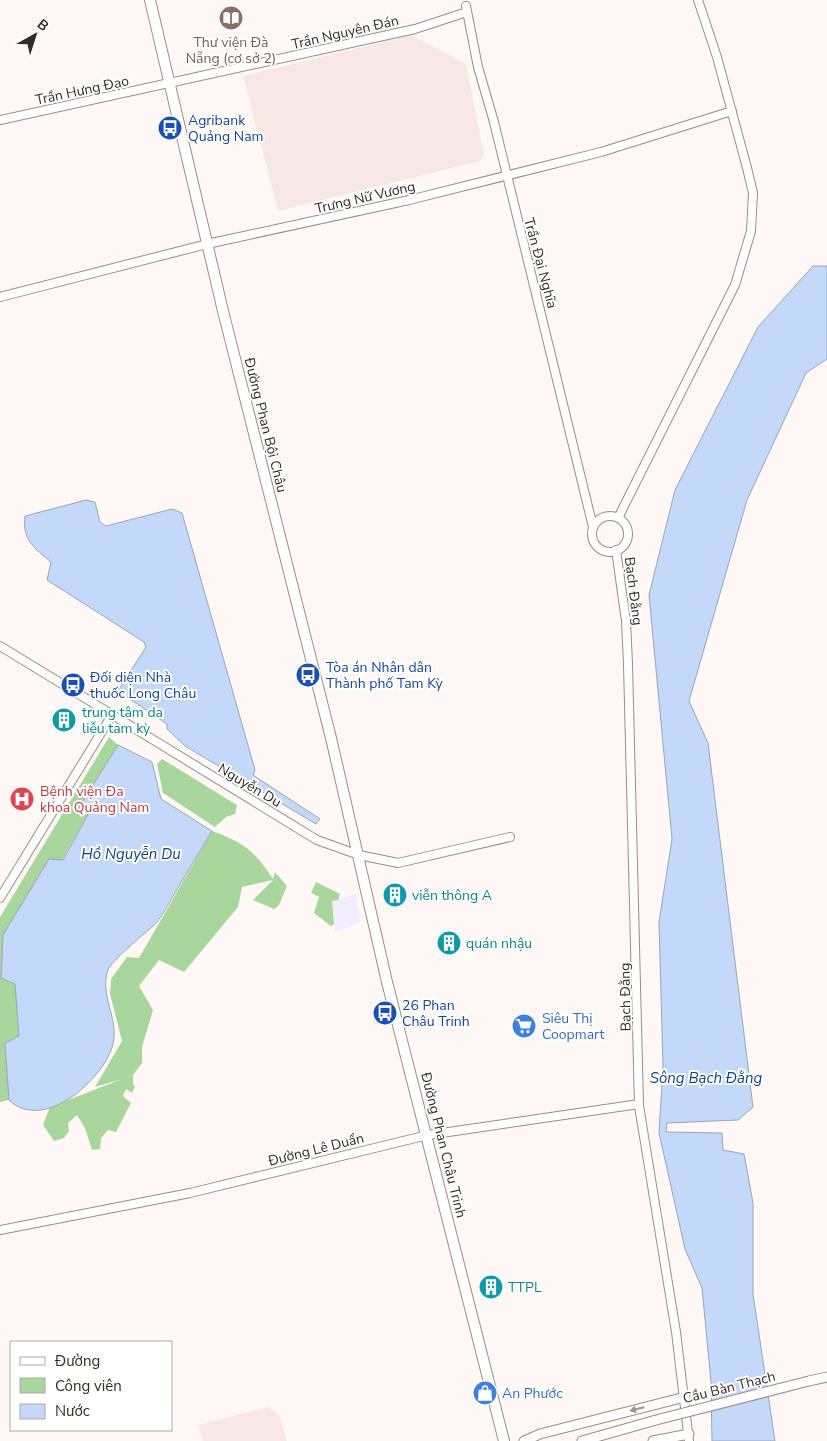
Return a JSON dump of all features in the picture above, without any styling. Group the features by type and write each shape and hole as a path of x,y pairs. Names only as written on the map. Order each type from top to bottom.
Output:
{"main road":[{"name":"Đường Phan Bội Châu","path":"150,0 168,84 207,244 359,855"},
{"name":"Đường Phan Châu Trinh","path":"359,855 390,991 504,1441"},
{"name":"Cầu Bàn Thạch","path":"582,1441 827,1376"},
{"path":"524,1441 540,1434 685,1397"},
{"path":"653,1441 689,1437"}],"street":[{"path":"618,518 735,285 751,231 753,193 732,111 699,1"},
{"name":"Trần Nguyên Đán","path":"168,84 415,29 466,9"},
{"name":"Trần Đại Nghĩa","path":"466,9 478,66 507,174 593,527"},
{"name":"Trần Hưng Đạo","path":"0,120 168,84"},
{"name":"Trưng Nữ Vương","path":"0,297 207,244 410,200 507,174 601,152 732,111"},
{"path":"606,516 618,518 626,526 627,538 621,548 604,551 595,544 592,533 593,527 601,518 606,516"},
{"name":"Bạch Đằng","path":"616,550 626,621 628,664 639,1104 676,1332 689,1437"},
{"name":"Nguyễn Du","path":"0,646 317,840 359,855 398,863 510,837"},
{"path":"0,898 112,715"},
{"name":"Đường Lê Duẩn","path":"0,1230 190,1193 428,1135 639,1104"}],"shaded area":[{"path":"411,35 466,64 484,156 480,161 278,211 243,76"},
{"path":"356,894 361,922 335,932 332,901"},
{"path":"268,1407 280,1416 287,1441 203,1441 198,1425"}],"green space":[{"path":"109,737 118,745 83,801 90,811 62,860 15,983 19,1037 5,1043 9,1100 0,1102 0,917"},
{"path":"162,759 237,805 235,814 226,817 215,827 163,793 157,764"},
{"path":"212,831 232,839 254,854 273,879 275,872 287,886 279,905 274,909 253,900 273,880 242,887 238,907 184,972 159,960 139,986 153,1010 142,1047 142,1063 133,1075 133,1084 135,1086 132,1093 126,1089 123,1096 131,1103 116,1132 108,1130 101,1138 100,1149 92,1150 85,1128 77,1115 68,1123 69,1131 64,1138 54,1141 43,1125 50,1107 122,1079 95,1087 122,1041 110,994 111,979 127,957 139,958"},
{"path":"316,882 340,894 338,900 332,901 334,924 331,926 314,913 319,897 311,893"}],"water":[{"name":"Sông Bạch Đằng","path":"813,266 827,266 827,359 806,373 747,500 689,701 708,743 753,1107 738,1120 667,1123 666,1132 722,1133 723,1150 744,1154 753,1203 753,1294 775,1441 712,1441 711,1382 702,1288 685,1249 659,1133 663,1067 659,922 672,839 649,595 675,490 758,327"},
{"path":"86,500 95,502 100,522 106,526 172,509 182,513 255,770 253,775 320,819 316,824 185,746 167,729 167,724 118,691 146,647 144,642 47,580 51,562 30,543 25,531 25,516"},
{"name":"Hồ Nguyễn Du","path":"118,745 152,762 161,799 212,831 165,911 152,927 121,955 108,970 106,988 114,1034 113,1044 98,1073 70,1098 54,1106 38,1110 23,1109 9,1100 5,1043 19,1036 15,984 1,978 3,935 49,859 63,860 90,811 83,801"}],"place":[{"name":"Thư viện Đà Nẵng (cơ sở 2)","path":"231,18"},
{"name":"Agribank Quảng Nam","path":"170,128"},
{"name":"Tòa án Nhân dân Thành phố Tam Kỳ","path":"308,675"},
{"name":"Đối diện Nhà thuốc Long Châu","path":"73,685"},
{"name":"trung tâm da liễu tam kỳ","path":"64,720"},
{"name":"Bệnh viện Đa khoa Quảng Nam","path":"22,799"},
{"name":"viễn thông A","path":"395,895"},
{"name":"quán nhậu","path":"449,943"},
{"name":"26 Phan Châu Trinh","path":"385,1013"},
{"name":"Siêu Thị Coopmart","path":"524,1026"},
{"name":"TTPL","path":"491,1287"},
{"name":"An Phước","path":"485,1393"}]}
